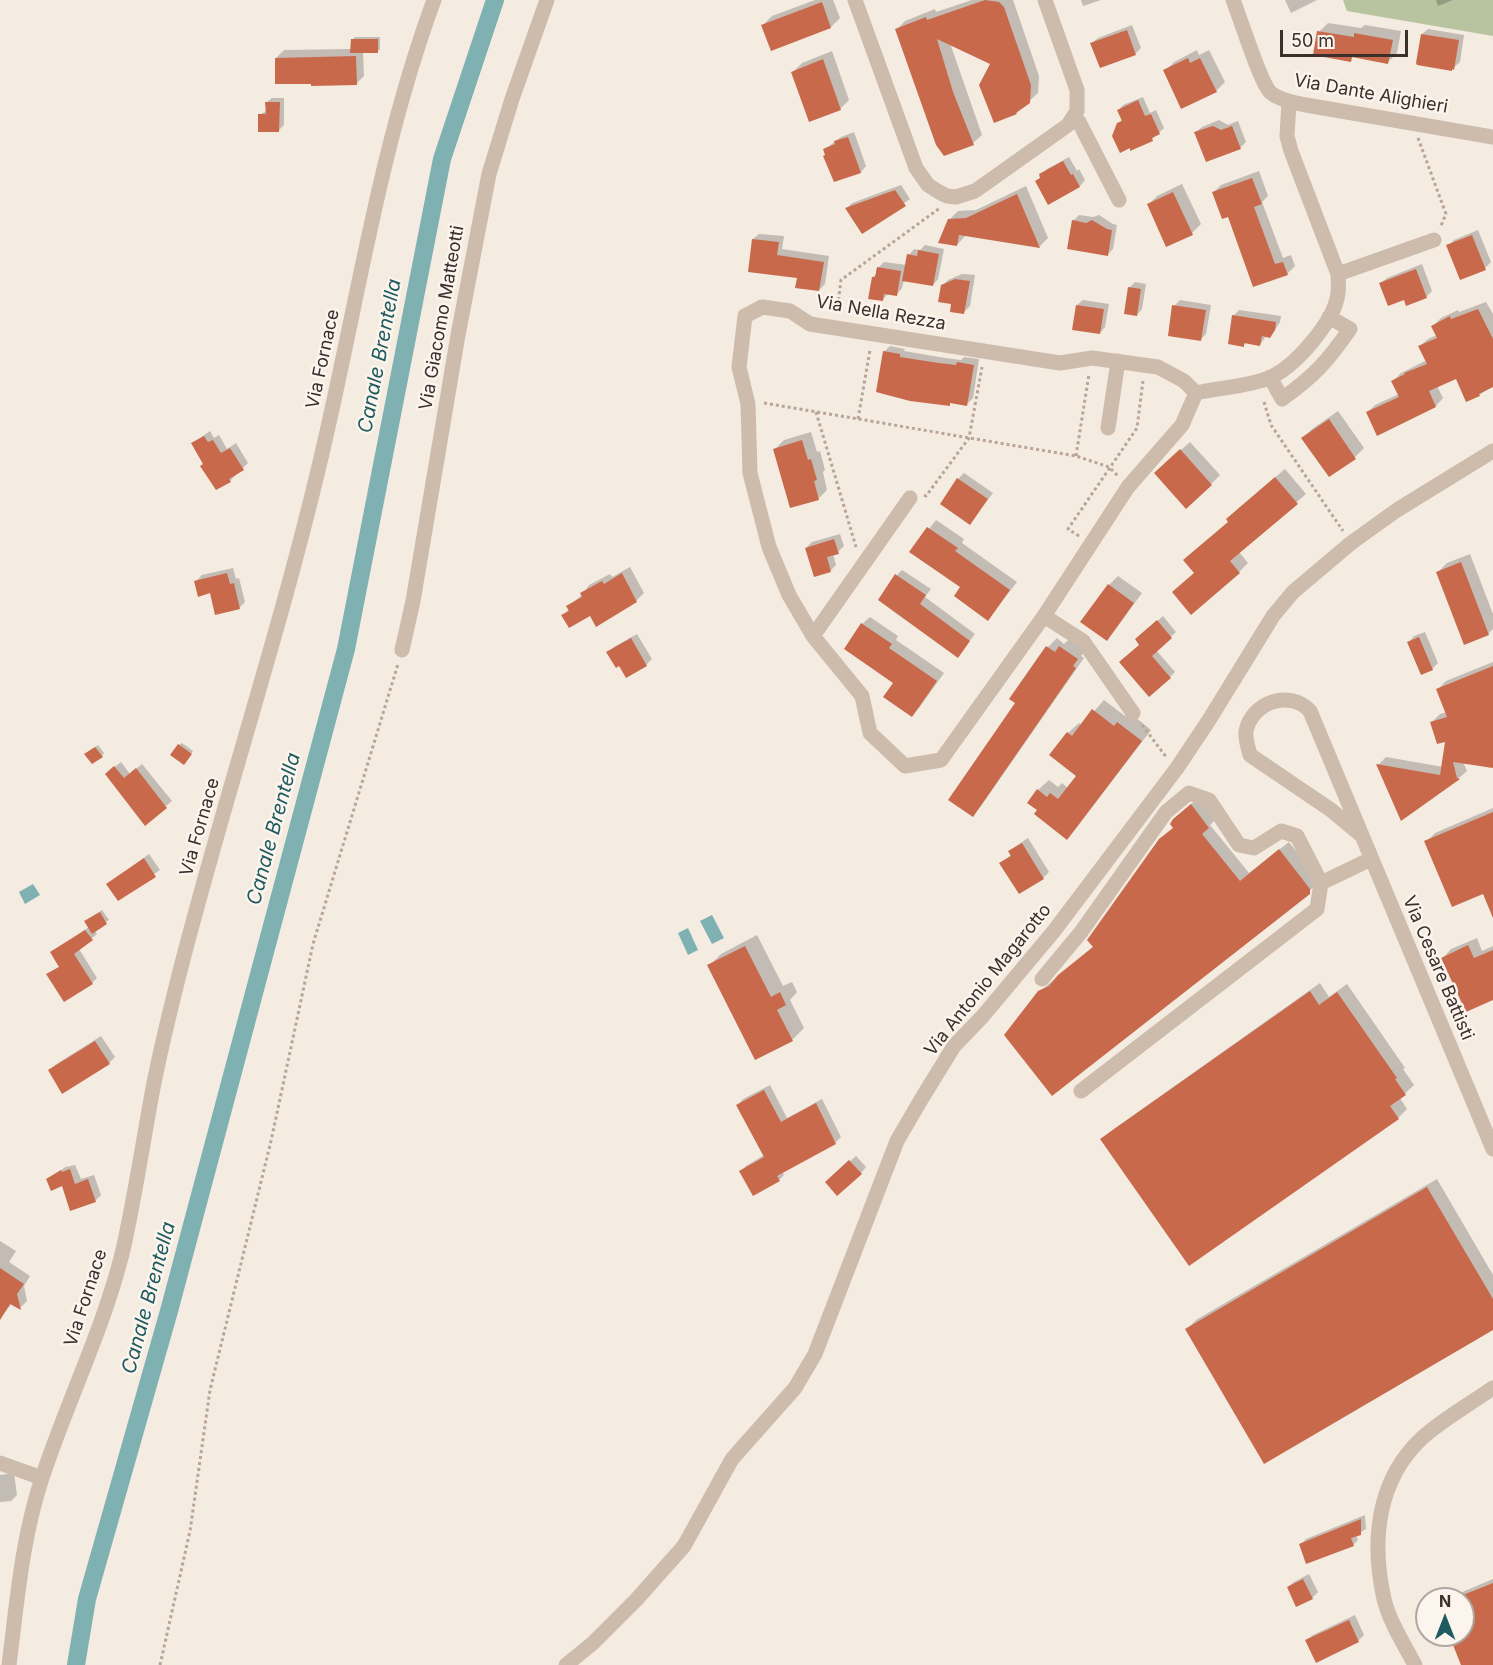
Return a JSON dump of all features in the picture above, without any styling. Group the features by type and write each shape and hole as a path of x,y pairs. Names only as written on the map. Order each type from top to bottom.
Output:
{"street":[{"name":"Via Fornace","path":"9,1665 21,1571 31,1519 42,1478 103,1315 122,1251 154,1084 178,980 277,632 321,461 395,123 412,59 434,0"},
{"name":"Via Giacomo Matteotti","path":"402,650 413,600 458,335 489,174 519,79 548,0"},
{"path":"855,0 916,168 928,185 946,196 957,197 975,191 1074,119 1078,103 1077,90 1046,0"},
{"name":"Via Dante Alighieri","path":"1233,0 1262,79 1270,92 1289,102 1493,136"},
{"path":"1196,393 1259,381 1282,371 1298,357 1329,317 1338,294 1338,274 1287,136 1289,102"},
{"path":"1074,119 1079,122 1119,200"},
{"path":"1338,274 1434,240"},
{"name":"Via Nella Rezza","path":"762,307 790,311 810,324 836,327 1060,363 1092,358 1145,364 1158,367 1184,381 1196,393 1182,424 1128,486 1044,616 941,759 905,766 870,734 862,696 813,636 789,596 769,547 750,473 748,404 739,367 745,316 762,307"},
{"path":"1270,377 1282,399 1315,374 1350,329 1329,317"},
{"path":"1108,428 1118,361"},
{"name":"Via Antonio Magarotto","path":"566,1665 593,1643 629,1608 684,1546 732,1459 795,1388 815,1354 897,1142 954,1046 982,1017 1054,931 1177,768 1273,616 1293,592 1351,543 1397,510 1493,451"},
{"path":"813,636 910,498"},
{"path":"1044,616 1083,641 1133,713"},
{"name":"Via Cesare Battisti","path":"1361,835 1330,810 1250,755 1246,732 1251,720 1264,705 1290,699 1302,703 1310,711 1493,1149"},
{"path":"1042,979 1080,932 1166,812 1189,793 1209,800 1239,845 1254,848 1281,831 1298,836 1321,883 1317,909 1081,1091"},
{"path":"1321,883 1371,859"},
{"path":"1415,1665 1394,1626 1384,1600 1379,1565 1378,1530 1384,1496 1397,1466 1422,1437 1493,1388"},
{"path":"0,1463 42,1478"}],"path":[{"path":"1418,138 1446,214 1434,240"},
{"path":"836,327 841,280 939,211 946,196"},
{"path":"858,419 873,333"},
{"path":"910,498 916,489 926,496 969,438 985,350"},
{"path":"1076,456 1092,358"},
{"path":"1091,544 1068,529 1137,428 1145,364"},
{"path":"1263,399 1271,425 1351,543"},
{"path":"748,404 757,402 1076,456 1109,467 1128,486"},
{"path":"816,412 862,566"},
{"path":"160,1665 189,1531 210,1390 271,1141 313,944 402,650"},
{"path":"1133,713 1162,754 1177,768"}],"green space":[{"path":"1343,0 1493,0 1493,36 1347,11"}],"water":[{"path":"33,884 40,895 25,904 19,892"},
{"path":"712,915 724,938 712,944 700,921"},
{"path":"688,928 698,950 688,955 678,933"}],"building":[{"path":"985,0 999,2 1004,7 1031,85 1030,103 1017,114 994,123 979,85 990,64 937,39 953,92 974,145 944,156 936,145 895,29 926,17 927,20"},
{"path":"822,2 831,28 771,51 761,25"},
{"path":"1127,30 1136,55 1100,68 1090,43"},
{"path":"1317,31 1354,37 1354,33 1393,40 1388,64 1352,57 1351,62 1313,55"},
{"path":"1421,34 1459,40 1454,70 1417,65"},
{"path":"351,39 378,39 378,53 350,53"},
{"path":"356,56 357,85 275,84 275,58"},
{"path":"1188,58 1190,63 1200,58 1217,92 1181,109 1163,70"},
{"path":"823,59 841,110 809,122 791,72"},
{"path":"1138,100 1145,116 1151,114 1160,134 1152,138 1153,141 1120,153 1112,136 1117,123 1122,121 1117,110"},
{"path":"265,102 280,102 279,132 258,132 258,114 266,114"},
{"path":"1213,126 1221,130 1232,126 1241,149 1206,162 1194,132"},
{"path":"848,137 861,173 834,182 823,156 825,155 823,149 835,144 834,141"},
{"path":"1063,161 1080,187 1048,205 1035,181 1040,178 1039,174"},
{"path":"1252,178 1262,204 1254,207 1275,264 1283,262 1288,275 1253,287 1228,217 1222,219 1212,192"},
{"path":"895,190 906,206 862,234 845,208"},
{"path":"1173,192 1193,235 1166,247 1147,204"},
{"path":"1017,194 1040,248 959,235 957,246 938,243 948,219 966,218"},
{"path":"1072,220 1086,223 1092,220 1112,230 1108,256 1067,249"},
{"path":"1472,235 1486,270 1460,280 1446,245"},
{"path":"752,239 779,242 777,255 824,262 819,291 795,288 797,278 748,272"},
{"path":"918,250 939,254 933,286 902,281 907,254 917,256"},
{"path":"877,267 901,271 897,296 884,294 883,301 868,299 872,277 875,277"},
{"path":"1416,269 1427,298 1406,306 1404,300 1388,306 1379,283"},
{"path":"955,279 970,281 964,314 950,312 951,304 938,302 941,285"},
{"path":"1128,287 1141,289 1137,316 1124,314"},
{"path":"1076,305 1104,309 1100,334 1072,330"},
{"path":"1172,305 1206,310 1201,341 1168,336"},
{"path":"1478,309 1493,339 1493,387 1466,402 1456,379 1429,391 1436,407 1377,436 1366,412 1399,397 1391,381 1427,364 1418,346 1437,338 1431,326 1450,316 1451,319"},
{"path":"1232,315 1276,322 1275,330 1270,338 1262,336 1260,346 1244,343 1244,347 1228,344"},
{"path":"883,351 900,354 900,357 939,363 956,365 957,362 974,365 967,406 910,401 876,392"},
{"path":"1329,419 1356,459 1329,477 1301,438"},
{"path":"204,436 208,442 213,440 221,453 230,448 244,470 229,479 231,482 216,490 200,466 203,464 191,443"},
{"path":"802,440 817,480 814,481 819,500 790,508 773,449"},
{"path":"1180,449 1212,485 1186,509 1154,473"},
{"path":"1275,477 1298,504 1230,561 1240,573 1191,615 1172,592 1194,573 1183,560 1228,522 1226,519"},
{"path":"957,478 988,499 970,525 940,504"},
{"path":"927,527 958,548 955,551 1010,590 988,621 954,596 960,587 909,552"},
{"path":"834,539 839,554 827,557 831,572 814,577 805,548"},
{"path":"1461,562 1489,635 1464,645 1436,572"},
{"path":"227,573 230,584 234,583 240,609 215,615 210,593 198,597 194,581"},
{"path":"622,573 637,602 596,627 590,616 569,628 561,615 569,611 566,606 582,597 580,593 602,581 604,584"},
{"path":"895,574 926,595 920,604 970,641 958,658 878,600"},
{"path":"1108,584 1134,603 1107,641 1080,622"},
{"path":"1157,620 1172,638 1152,656 1171,678 1149,697 1119,662 1139,645 1135,639"},
{"path":"861,623 892,644 889,648 937,681 912,717 883,697 893,683 844,649"},
{"path":"1419,637 1433,670 1421,675 1407,642"},
{"path":"631,638 647,666 626,678 619,666 616,668 606,652"},
{"path":"1046,646 1055,652 1059,646 1078,659 1073,666 1076,668 973,817 948,800 1015,703 1009,699"},
{"path":"1493,666 1493,768 1453,762 1457,778 1460,779 1401,821 1376,764 1440,775 1445,742 1437,744 1430,722 1447,717 1436,689"},
{"path":"1092,709 1114,726 1117,722 1142,741 1067,840 1034,814 1037,810 1027,803 1037,789 1047,797 1050,793 1058,799 1076,776 1049,755 1067,732 1072,736"},
{"path":"178,744 192,754 184,765 170,755"},
{"path":"95,747 103,757 92,764 84,754"},
{"path":"114,766 124,778 136,768 167,808 145,826 105,774"},
{"path":"1191,804 1209,828 1202,834 1240,881 1279,849 1310,889 1310,894 1052,1096 1004,1035 1038,991 1049,986 1058,975 1093,947 1087,940 1159,839 1173,828 1170,824 1173,819"},
{"path":"1493,812 1493,918 1483,894 1452,907 1424,841"},
{"path":"1022,843 1044,879 1019,894 999,863 1011,856 1008,851"},
{"path":"144,858 156,877 118,901 106,884"},
{"path":"100,912 107,924 92,934 84,921"},
{"path":"85,930 93,940 74,954 93,984 64,1002 46,974 59,967 50,952"},
{"path":"1468,945 1474,958 1493,950 1493,1000 1466,1012 1441,958"},
{"path":"745,946 771,997 780,992 786,1005 777,1010 793,1041 755,1060 707,965"},
{"path":"1310,991 1319,1005 1337,992 1397,1078 1395,1079 1406,1095 1390,1106 1399,1119 1189,1266 1100,1139"},
{"path":"95,1041 110,1064 62,1094 48,1070"},
{"path":"764,1090 781,1122 816,1103 836,1144 777,1176 780,1181 753,1196 739,1171 764,1157 736,1105"},
{"path":"849,1160 862,1174 837,1196 825,1182"},
{"path":"70,1169 75,1184 88,1179 96,1202 70,1211 62,1186 51,1191 46,1179 61,1170 62,1172"},
{"path":"1427,1187 1493,1299 1493,1330 1264,1464 1185,1329"},
{"path":"0,1268 24,1284 17,1294 21,1310 10,1304 0,1320"},
{"path":"1361,1519 1361,1535 1351,1538 1354,1546 1306,1564 1299,1544"},
{"path":"1303,1579 1313,1599 1296,1607 1287,1587"},
{"path":"1493,1583 1493,1665 1461,1665 1454,1647 1475,1647 1475,1590"},
{"path":"1349,1620 1359,1642 1316,1663 1305,1640"}],"waterway":[{"name":"Canale Brentella","path":"76,1665 87,1599 169,1311 346,649 442,159 495,0"}]}
